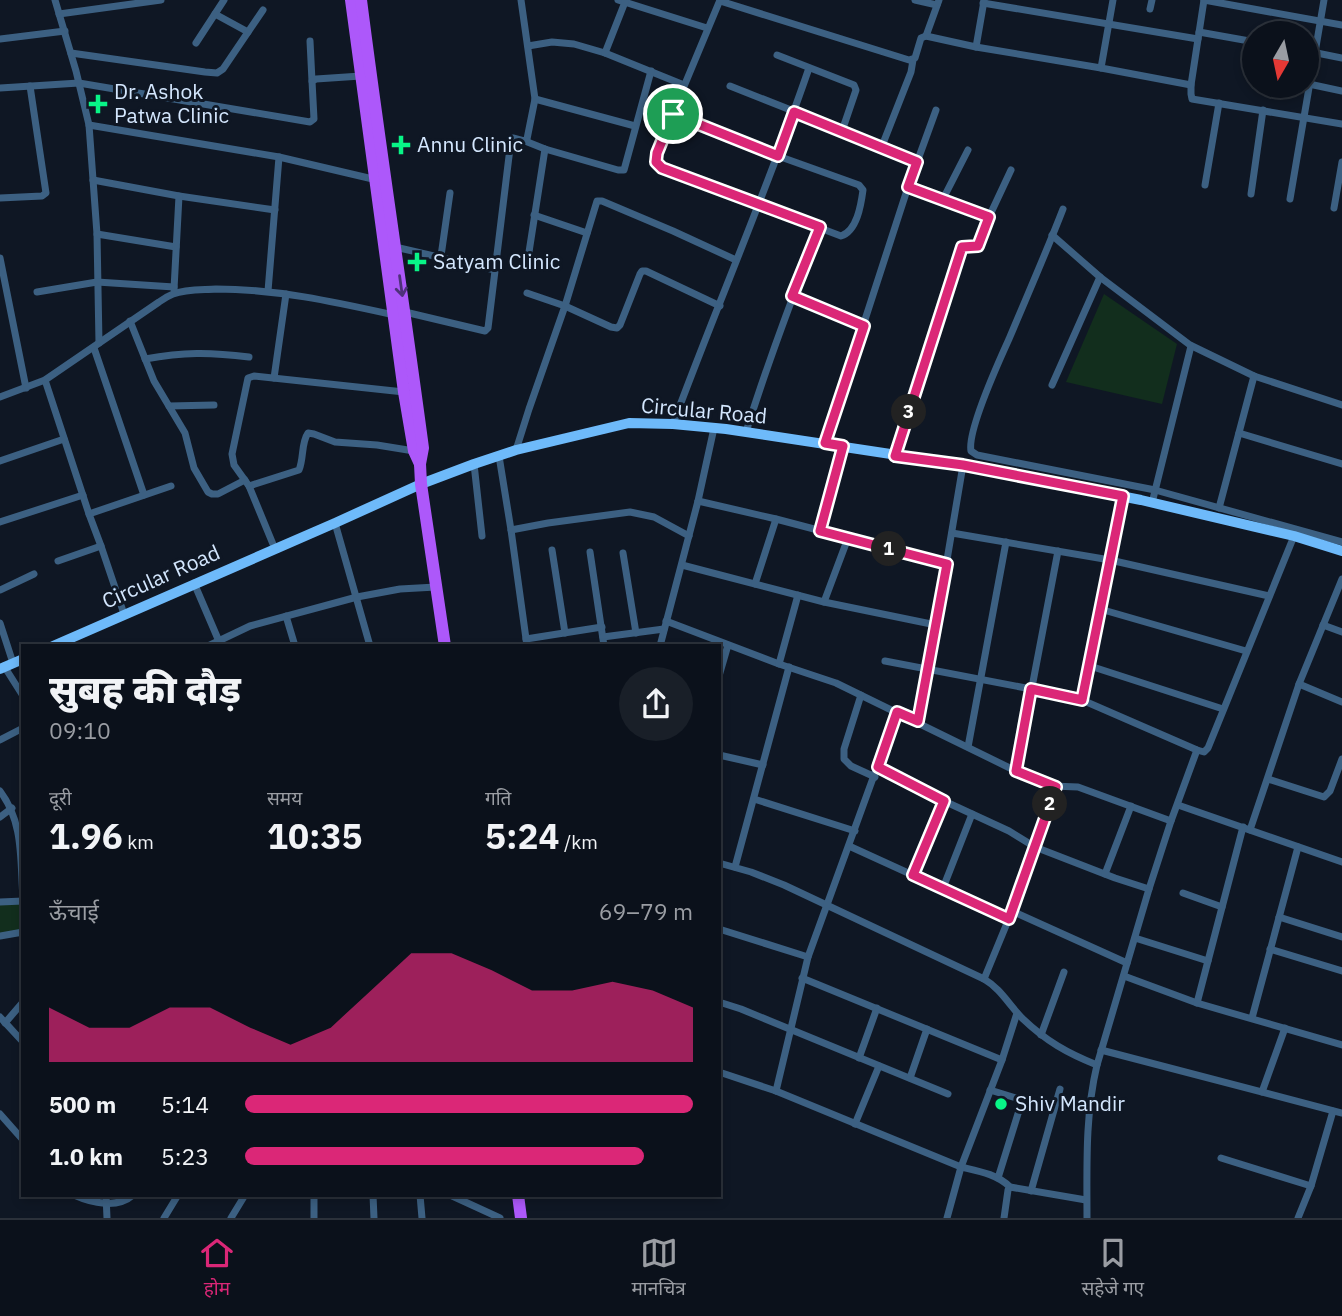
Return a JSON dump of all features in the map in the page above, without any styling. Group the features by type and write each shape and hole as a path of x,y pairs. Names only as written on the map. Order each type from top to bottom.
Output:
{"highway":[{"path":"351,0 361,76 395,247 404,392 414,451 420,464"},
{"path":"361,0 380,180 399,313 423,448 420,464 421,484 444,644"},
{"path":"518,1197 521,1218"}],"main road":[{"name":"Circular Road","path":"56,644 421,484 516,450 618,425 646,423 714,428 963,465 1123,496 1294,536 1342,551"}],"street":[{"path":"54,0 65,31 89,125 97,234 97,345 144,495"},
{"path":"59,14 161,0"},
{"path":"196,43 224,0"},
{"path":"521,0 535,99 525,141"},
{"path":"915,0 938,2 926,36"},
{"path":"1101,68 1113,0"},
{"path":"1150,9 1152,0"},
{"path":"1342,25 1204,0 1191,85 1192,99 1342,124"},
{"path":"1320,21 1324,0"},
{"path":"605,53 621,1 707,28"},
{"path":"673,114 778,156 856,183 863,188 858,214 848,233 841,236 659,166 656,162 657,153 707,28 720,1 913,60"},
{"path":"975,47 984,2 1108,24 1242,41"},
{"path":"71,53 217,73 223,69 263,10"},
{"path":"215,14 248,32"},
{"path":"0,39 65,31"},
{"path":"881,146 911,72 921,38 926,36 1191,85"},
{"path":"0,89 79,83 310,122 314,119 310,41"},
{"path":"528,46 568,42 605,53 684,85"},
{"path":"1320,54 1342,58"},
{"path":"777,55 855,87 842,131"},
{"path":"673,424 810,68"},
{"path":"37,292 97,282 174,290 245,289 327,300 487,330 511,140 514,138 623,170 651,71"},
{"path":"312,80 361,76"},
{"path":"0,198 42,196 46,193 30,86"},
{"path":"730,86 917,162"},
{"path":"1320,86 1342,91"},
{"path":"1290,200 1307,98"},
{"path":"535,99 635,126"},
{"path":"1205,185 1219,103"},
{"path":"825,443 908,187 936,110"},
{"path":"1251,194 1263,110"},
{"path":"89,125 279,157 380,180"},
{"path":"529,252 545,149"},
{"path":"943,200 968,150"},
{"path":"268,291 279,157"},
{"path":"1334,208 1342,162"},
{"path":"895,456 962,247 978,246 1012,170"},
{"path":"93,180 275,210"},
{"path":"908,187 989,217"},
{"path":"441,257 450,193"},
{"path":"174,290 179,196"},
{"path":"516,450 565,306 596,202 600,200 736,260"},
{"path":"1063,209 991,380 972,436 971,449 977,455 1154,490 1342,542"},
{"path":"534,215 587,233"},
{"path":"746,432 762,379 820,227"},
{"path":"97,234 176,247"},
{"path":"1052,235 1100,277 1191,346 1254,376 1342,405"},
{"path":"395,247 495,270"},
{"path":"0,258 26,388"},
{"path":"527,293 617,328 644,270 720,306"},
{"path":"1052,385 1100,277"},
{"path":"0,397 45,380 174,290"},
{"path":"274,378 286,294"},
{"path":"792,296 864,326"},
{"path":"131,321 154,381 185,433 191,461 208,492 212,494 299,470 304,438 308,433 335,442 414,451"},
{"path":"1152,503 1191,346"},
{"path":"145,359 211,352 249,357"},
{"path":"1219,508 1254,376"},
{"path":"275,549 247,483 234,465 232,457 246,381 249,377 404,392"},
{"path":"45,380 124,614"},
{"path":"169,406 214,405"},
{"path":"660,644 698,502 714,428"},
{"path":"1239,433 1342,464"},
{"path":"0,461 64,439"},
{"path":"820,531 843,446"},
{"path":"499,456 527,642 565,632 602,627"},
{"path":"474,464 482,536"},
{"path":"918,721 963,465"},
{"path":"89,514 171,486"},
{"path":"0,522 83,495"},
{"path":"1082,700 1123,496"},
{"path":"698,502 776,519 947,564"},
{"path":"511,530 630,512 654,517 689,536"},
{"path":"755,584 776,519"},
{"path":"335,523 369,644"},
{"path":"953,533 1110,560 1269,596"},
{"path":"885,661 1082,700 1198,751 1206,751 1294,536"},
{"path":"824,602 848,538"},
{"path":"968,747 1006,542"},
{"path":"58,561 101,545"},
{"path":"552,550 565,632"},
{"path":"1016,771 1058,551"},
{"path":"590,552 604,644"},
{"path":"623,553 636,633"},
{"path":"681,565 824,602 936,625"},
{"path":"0,590 34,574"},
{"path":"1197,1003 1222,907 1247,829 1268,779 1299,684 1342,579"},
{"path":"194,583 220,643 250,626 286,615 357,597 400,589 436,587"},
{"path":"779,664 798,595"},
{"path":"1100,609 1246,651"},
{"path":"286,615 294,644"},
{"path":"0,624 8,667 21,692"},
{"path":"603,637 636,633 665,625 728,645 836,682 1016,771 1056,787 1078,787 1171,821"},
{"path":"1323,625 1342,632"},
{"path":"721,669 728,645"},
{"path":"1090,666 1223,709"},
{"path":"735,867 789,667"},
{"path":"1299,684 1342,702"},
{"path":"861,695 844,749 844,758 851,766 874,776"},
{"path":"776,1091 808,957 897,712"},
{"path":"0,740 21,728"},
{"path":"1087,1218 1091,1094 1097,1065 1149,889 1198,751"},
{"path":"721,755 763,765"},
{"path":"1268,779 1324,797 1339,774 1342,759"},
{"path":"878,767 1035,846 1149,889"},
{"path":"984,979 1056,787"},
{"path":"0,790 12,808 19,836 21,868"},
{"path":"754,799 855,831"},
{"path":"913,875 944,801"},
{"path":"1178,805 1342,862"},
{"path":"1105,874 1131,806"},
{"path":"0,817 12,808"},
{"path":"943,888 972,814"},
{"path":"849,846 943,888 1128,963"},
{"path":"1252,1018 1298,846"},
{"path":"721,864 784,885 984,979 1001,992 1017,1013 1041,1035 1069,1054 1097,1065"},
{"path":"1183,894 1222,907"},
{"path":"0,902 21,900"},
{"path":"1279,917 1342,937"},
{"path":"721,930 808,957"},
{"path":"0,936 21,932"},
{"path":"1135,938 1208,961"},
{"path":"1270,949 1342,971"},
{"path":"1041,1035 1065,972"},
{"path":"1124,976 1197,1003 1342,1045"},
{"path":"802,978 1002,1060"},
{"path":"721,1003 948,1094"},
{"path":"21,1004 2,1020 21,1040"},
{"path":"859,1058 877,1008"},
{"path":"947,1218 961,1167 1017,1013"},
{"path":"1262,1092 1285,1028"},
{"path":"910,1079 927,1029"},
{"path":"1101,1050 1342,1113"},
{"path":"855,1124 879,1066"},
{"path":"721,1072 776,1091 961,1167 998,1178 1010,1187 1086,1200"},
{"path":"1031,1191 1060,1089"},
{"path":"990,1090 1016,1098 1021,1104 998,1178"},
{"path":"1309,1218 1299,1216 1311,1186 1333,1111"},
{"path":"0,1114 21,1138"},
{"path":"1221,1158 1311,1186"},
{"path":"1004,1218 1010,1187"},
{"path":"79,1197 123,1202 130,1197"},
{"path":"164,1218 177,1197"},
{"path":"231,1218 244,1197"},
{"path":"314,1197 314,1218"},
{"path":"373,1197 374,1218"},
{"path":"420,1197 422,1218"},
{"path":"454,1197 500,1218"},
{"path":"106,1199 107,1218"}],"green space":[{"path":"1104,294 1177,344 1162,404 1066,382"},
{"path":"0,904 21,904 21,930 0,934"}],"place":[{"name":"Dr. Ashok Patwa Clinic","path":"98,104"},
{"name":"Annu Clinic","path":"401,145"},
{"name":"Satyam Clinic","path":"417,262"},
{"name":"Shiv Mandir","path":"1001,1104"}],"route":[{"path":"794,112 917,162 908,187 989,217 978,246 962,247 895,456 963,465 1123,496 1082,700 1031,689 1016,771 1056,787 1009,919 913,875 944,801 878,767 897,712 918,721 947,564 820,531 843,446 825,443 864,326 792,296 820,227 659,166 656,162 657,153 673,114 778,156 794,112"}]}
